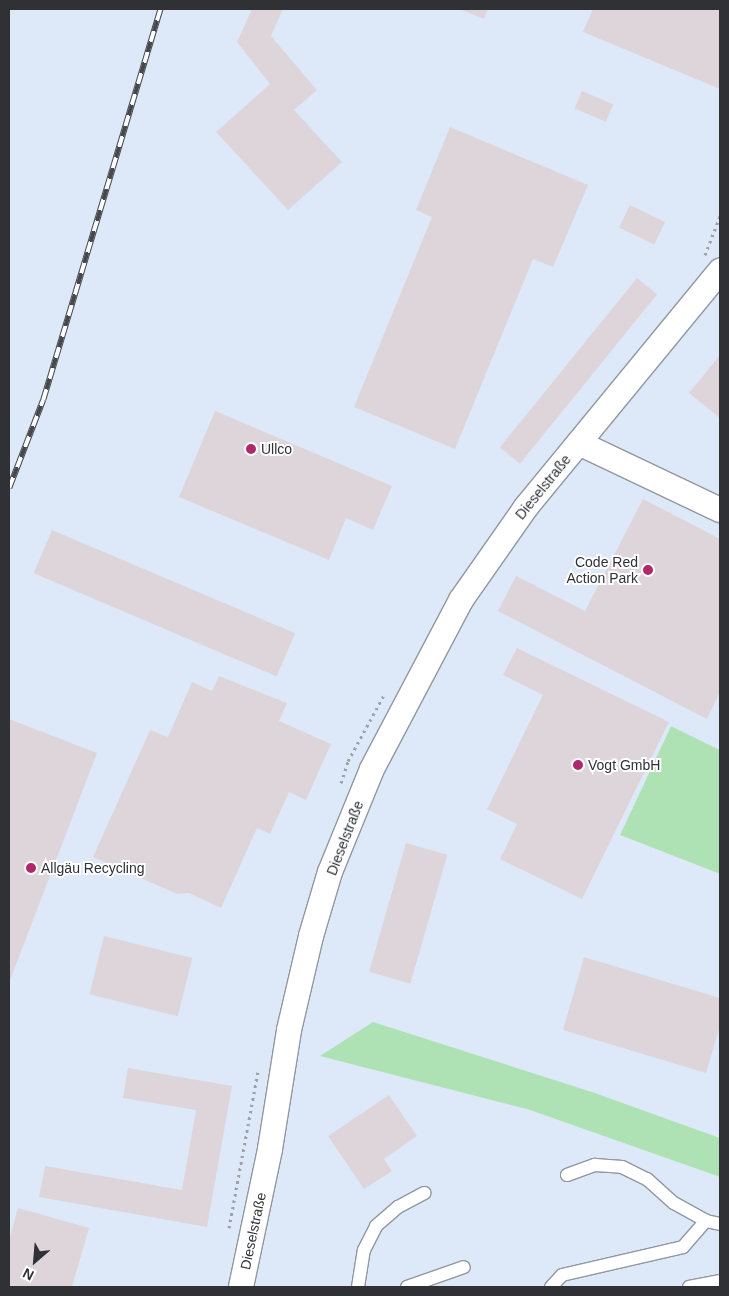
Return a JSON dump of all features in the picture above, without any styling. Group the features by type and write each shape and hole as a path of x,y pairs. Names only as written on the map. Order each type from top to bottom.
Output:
{"street":[{"name":"Dieselstraße","path":"241,1287 270,1149 289,1030 311,936 330,872 361,795 426,663 461,600 526,507 720,271"},
{"name":"Dieselstraße","path":"579,443 720,510"}],"lane":[{"path":"567,1175 595,1165 622,1167 647,1179 674,1203 706,1221 720,1224"},
{"path":"358,1287 364,1250 376,1226 398,1207 424,1193"},
{"path":"551,1287 562,1275 683,1247 706,1221"},
{"path":"407,1287 464,1267"},
{"path":"689,1287 720,1281"}],"shaded area":[{"path":"9,9 720,9 720,750 671,726 620,835 720,874 720,1138 595,1093 527,1109 720,1177 720,1287 9,1287"}],"green space":[{"path":"671,726 720,750 720,874 620,835"},
{"path":"373,1022 595,1093 720,1138 720,1177 527,1109 320,1056"}],"building":[{"path":"252,9 283,9 271,36 317,90 294,110 342,162 288,210 216,132 270,84 237,42"},
{"path":"459,9 488,9 484,19"},
{"path":"593,9 720,9 720,89 583,32"},
{"path":"582,91 613,104 606,122 575,108"},
{"path":"450,127 588,185 553,267 533,259 455,449 354,407 432,217 416,210"},
{"path":"630,205 665,222 654,245 619,227"},
{"path":"637,278 657,294 520,464 500,447"},
{"path":"720,355 720,418 689,393"},
{"name":"Ullco","path":"215,411 392,486 373,530 346,518 329,560 179,497"},
{"path":"643,499 720,539 720,692 707,719 498,611 516,576 585,611"},
{"path":"52,530 295,633 277,676 34,573"},
{"name":"Vogt GmbH","path":"517,648 669,722 582,899 500,859 517,824 487,809 543,695 503,675"},
{"path":"219,676 287,703 279,721 331,744 306,800 289,792 270,834 257,828 221,908 189,893 177,894 93,857 150,730 168,737 192,682 212,691"},
{"name":"Allgäu Recycling","path":"9,719 97,753 9,983"},
{"path":"406,843 447,855 410,984 369,972"},
{"path":"104,936 192,958 178,1016 89,994"},
{"path":"584,957 720,998 720,1026 706,1073 563,1030"},
{"path":"128,1068 232,1086 207,1227 39,1197 45,1166 182,1190 196,1110 123,1098"},
{"path":"389,1095 417,1136 384,1159 392,1171 364,1189 328,1136"},
{"path":"18,1208 89,1228 72,1287 9,1287 9,1240"}],"railway":[{"path":"9,488 43,400 160,9"}],"place":[{"name":"Ullco","path":"251,449"},
{"name":"Code Red Action Park","path":"648,570"},
{"name":"Vogt GmbH","path":"578,765"},
{"name":"Allgäu Recycling","path":"31,868"}]}
